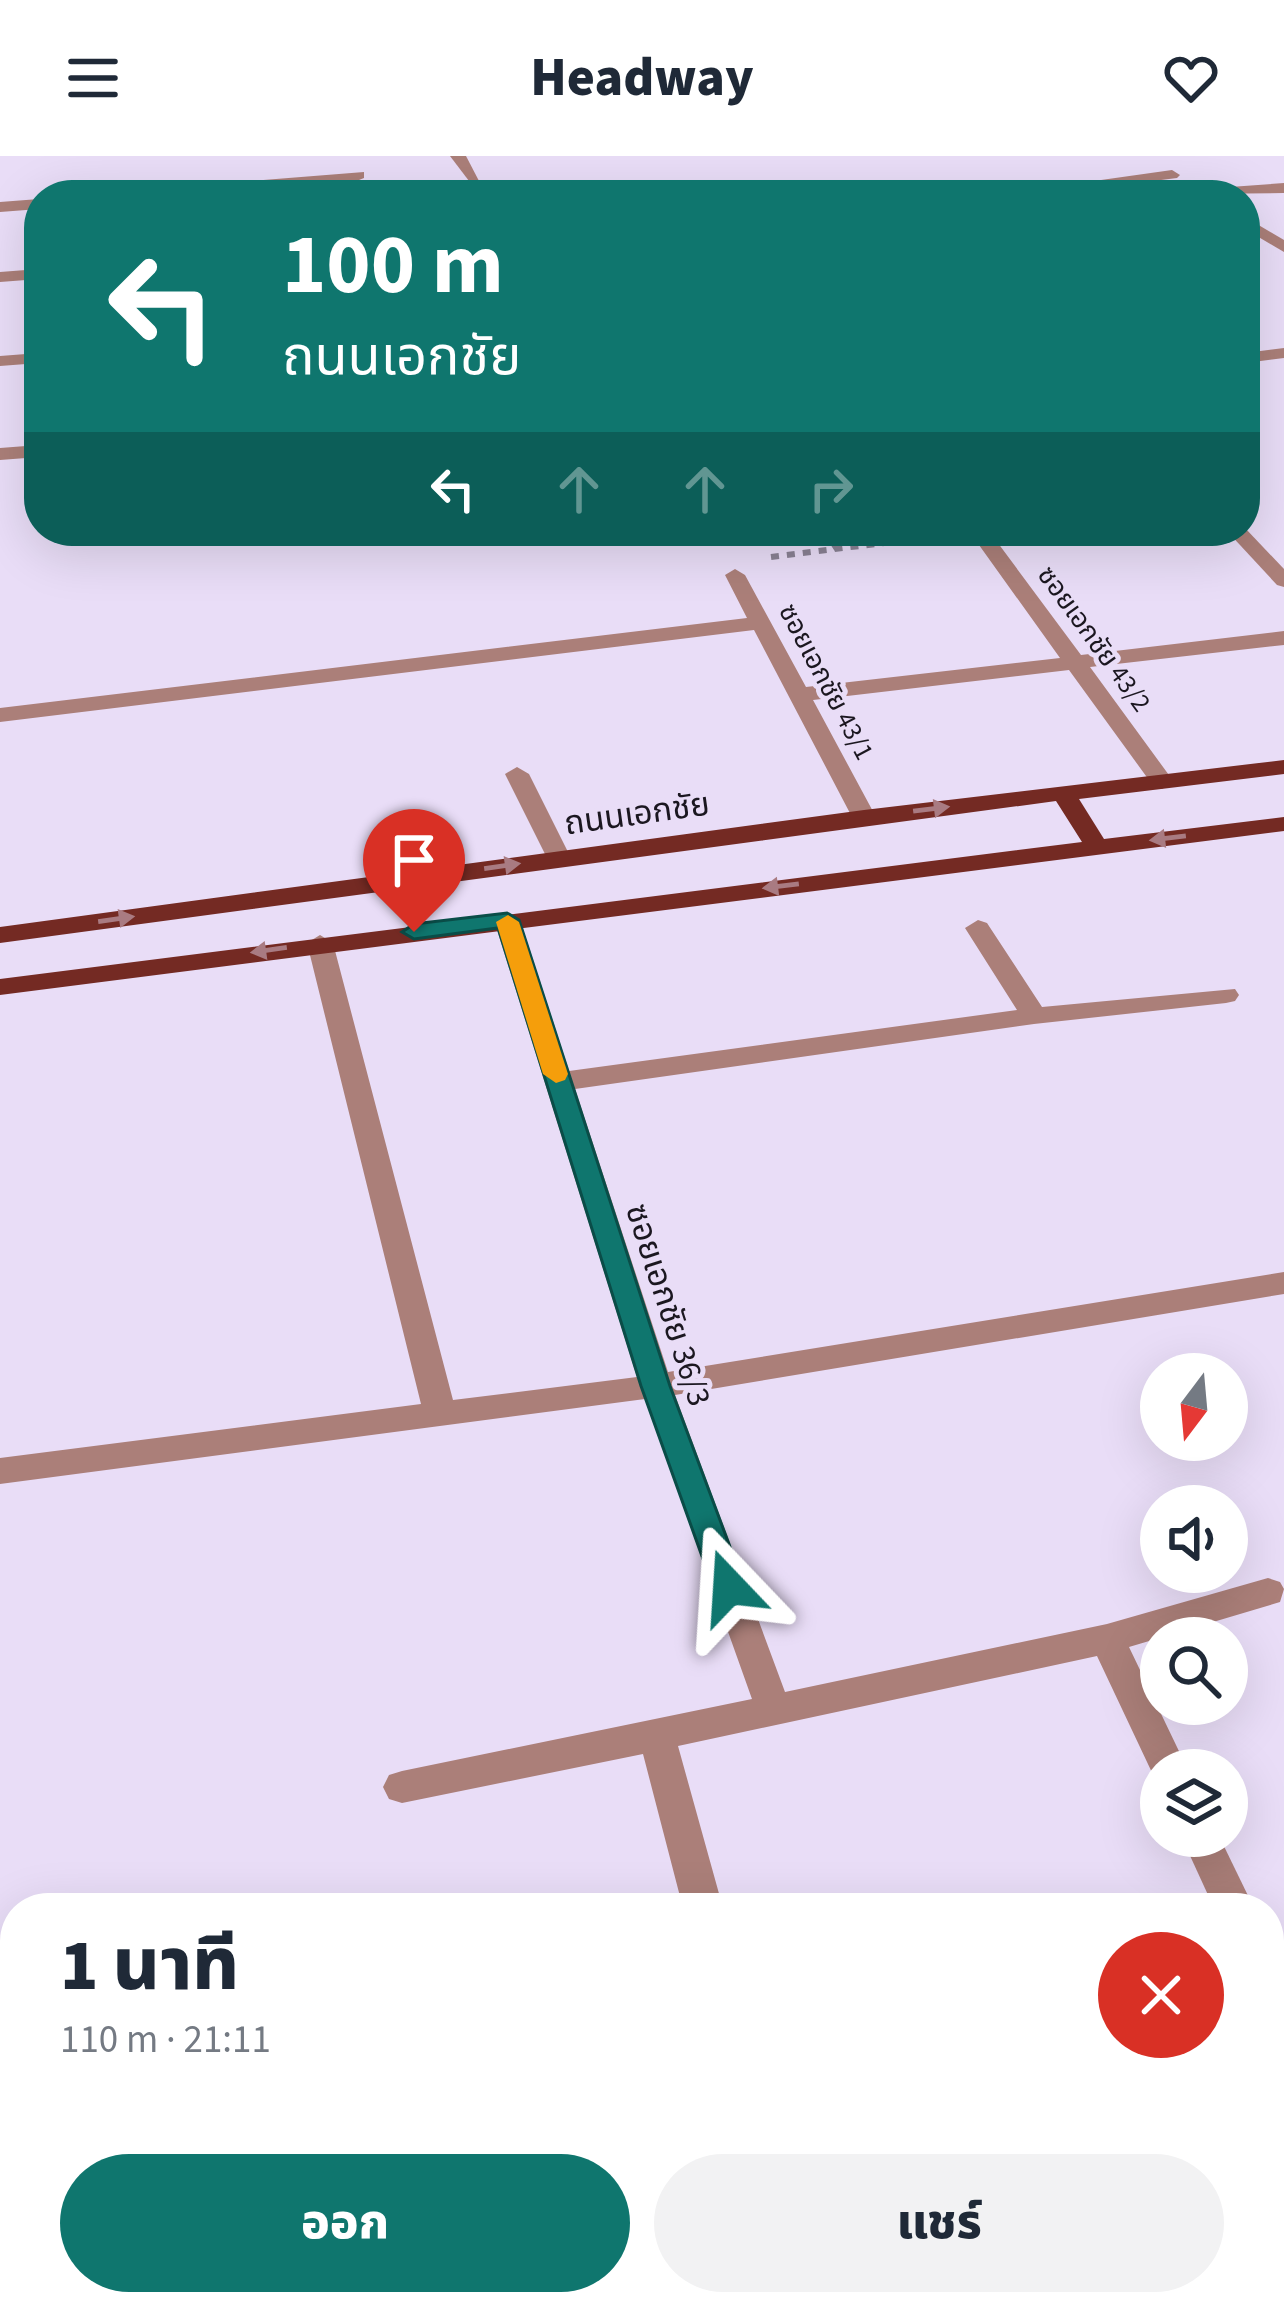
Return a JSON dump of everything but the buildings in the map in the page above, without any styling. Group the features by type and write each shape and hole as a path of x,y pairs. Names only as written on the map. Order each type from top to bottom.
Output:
{"main road":[{"name":"ถนนเอกชัย","path":"0,935 864,817 1284,767"},
{"path":"1063,793 1097,847"},
{"path":"0,986 1284,824"}],"street":[{"path":"349,156 360,180"},
{"path":"458,156 474,178"},
{"path":"1142,156 1180,180"},
{"path":"302,180 358,175"},
{"path":"1130,180 1172,175"},
{"name":"ซอยเอกชัย 43/2","path":"990,546 1162,782"},
{"path":"1252,546 1284,581"},
{"name":"ซอยเอกชัย 43/1","path":"735,575 864,817"},
{"path":"0,715 760,622"},
{"path":"797,695 1284,638"},
{"path":"517,774 560,858"},
{"name":"ซอยเอกชัย 36/3","path":"507,920 656,1386 773,1708"},
{"path":"978,928 1034,1016"},
{"path":"320,943 440,1414"},
{"path":"558,1082 1034,1016 1226,995"},
{"path":"0,1472 656,1386 1284,1282"},
{"path":"402,1787 1107,1639 1268,1592"},
{"path":"1107,1639 1158,1749"},
{"path":"657,1735 699,1893"},
{"path":"1210,1857 1227,1893"}],"path":[{"path":"735,575 738,565 751,560 860,546"}],"slow traffic":[{"path":"508,922 556,1074"}],"route":[{"path":"414,932 507,920 656,1386 729,1587"}]}
